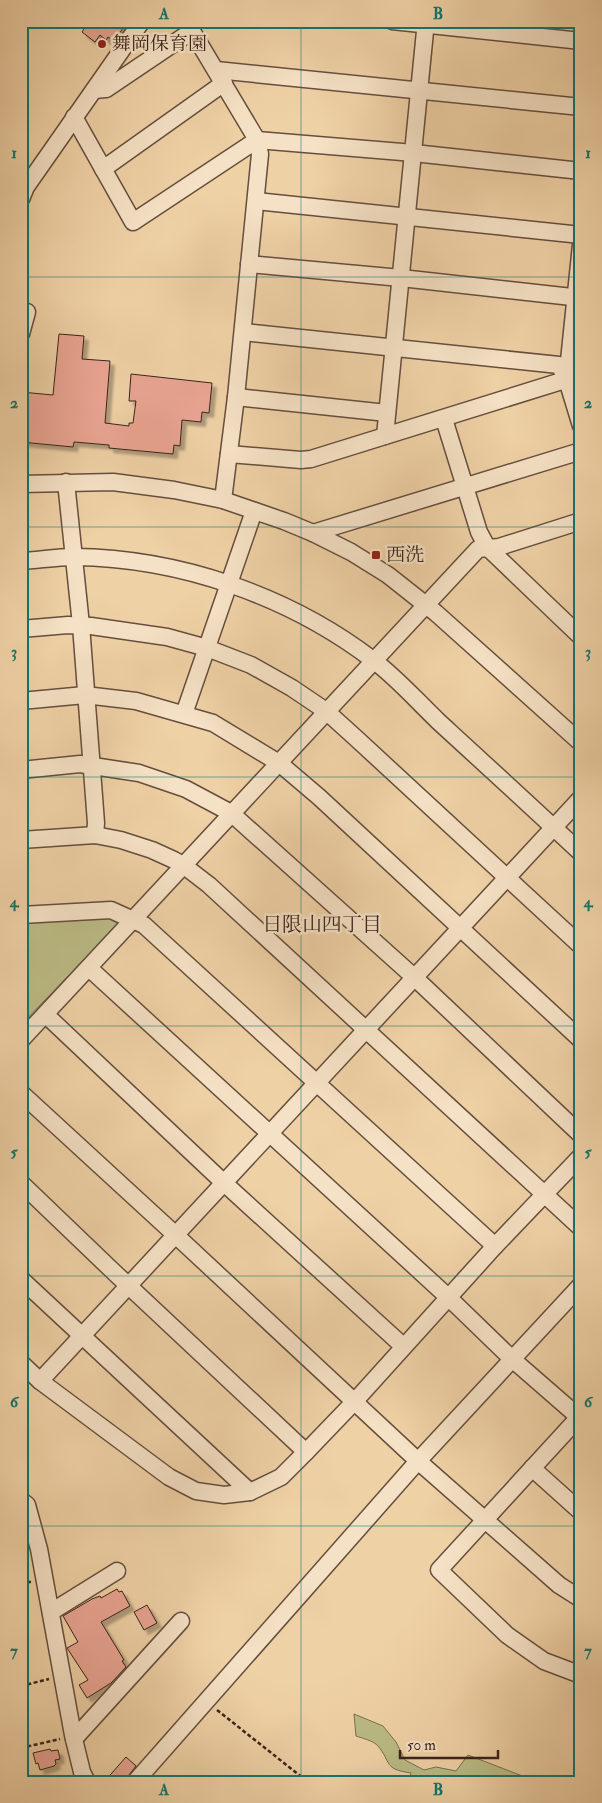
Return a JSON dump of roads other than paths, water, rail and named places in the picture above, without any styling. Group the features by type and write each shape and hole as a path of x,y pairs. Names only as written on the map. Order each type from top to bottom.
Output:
{"street":[{"path":"23,190 142,21"},
{"path":"392,21 426,23 581,41"},
{"path":"385,436 426,23"},
{"path":"94,90 106,90 189,26 257,140 260,154 256,202 248,264 236,397 223,500"},
{"path":"103,168 220,77 419,90 581,107"},
{"path":"74,117 133,222 257,140 414,153 581,171"},
{"path":"256,202 581,235"},
{"path":"581,245 574,378 581,426"},
{"path":"248,264 401,278 578,298"},
{"path":"21,334 27,312"},
{"path":"243,332 559,365 574,378"},
{"path":"229,454 301,460 312,459 574,378"},
{"path":"236,397 387,413"},
{"path":"444,418 478,532 487,547 581,637"},
{"path":"313,533 581,451"},
{"path":"66,482 80,625 96,823 95,835"},
{"path":"21,484 113,482 174,490 223,500 313,533 350,552 388,575 426,604 581,743"},
{"path":"184,714 254,511"},
{"path":"21,1040 478,549 499,547 581,521"},
{"path":"21,561 74,558 130,562 192,572 275,602 324,628 374,661 581,853"},
{"path":"21,629 80,625 167,637 207,648 251,665 292,688 326,712 581,946"},
{"path":"21,701 85,695 136,701 213,723 279,763 319,797 581,1040"},
{"path":"21,770 80,764 139,773 186,789 231,813 414,977 581,1134"},
{"path":"40,1380 581,798"},
{"path":"21,840 95,835 122,840 152,850 183,865 209,885 544,1196 581,1228"},
{"path":"21,915 111,910 144,925 317,1081 495,1246"},
{"path":"89,968 448,1297 512,1359 580,1417 439,1570 507,1635 544,1661 581,1675"},
{"path":"46,1015 223,1182 403,1346"},
{"path":"21,1093 418,1461 559,1585 581,1599"},
{"path":"21,1363 40,1380 169,1477 196,1491 224,1495 250,1492 281,1477 306,1452 355,1401 495,1246 581,1156"},
{"path":"21,1183 306,1452"},
{"path":"21,1279 250,1492"},
{"path":"135,1782 418,1461 581,1285"},
{"path":"532,1468 581,1512"},
{"path":"21,1500 27,1505 39,1549 83,1780"},
{"path":"51,1612 117,1571"},
{"path":"74,1737 181,1621"}],"place":[{"name":"舞岡保育園","path":"102,44"},
{"name":"西洗","path":"376,555"}],"district":[{"name":"日限山四丁目","path":"322,924"}]}
